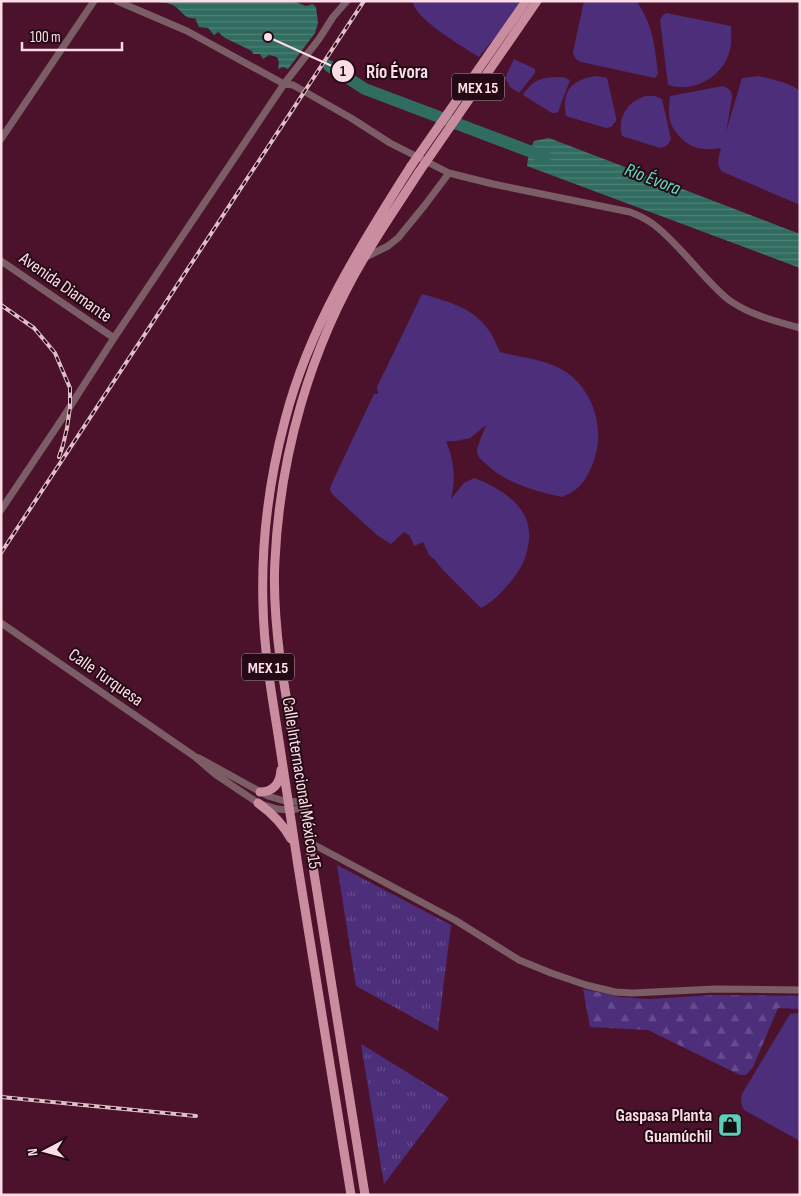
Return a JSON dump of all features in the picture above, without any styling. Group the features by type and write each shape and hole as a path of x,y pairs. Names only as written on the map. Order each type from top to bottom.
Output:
{"main road":[{"name":"Calle Internacional México 15","path":"351,1195 294,845 266,650 262,583 267,516 273,472 285,417 312,343 330,302 358,251 411,166 526,1"},
{"name":"Calle Internacional México 15","path":"364,1195 280,658 276,618 275,562 279,509 290,447 300,408 308,381 334,314 364,258 419,172 537,1"},
{"path":"260,792 271,790 280,781 282,757"},
{"path":"258,803 279,821 294,845"}],"street":[{"path":"1,139 94,1"},
{"path":"117,1 187,31 284,84 293,85 390,143 449,173 641,216 662,231 714,286 739,307 762,317 800,328"},
{"path":"1,510 284,84 347,1"},
{"path":"364,258 388,246 398,238 449,173"},
{"name":"Avenida Diamante","path":"1,260 114,338"},
{"name":"Calle Turquesa","path":"1,623 194,756 215,774 258,803 268,807 303,805"},
{"name":"Calle Turquesa","path":"194,756 203,759 260,792 289,806"},
{"path":"309,842 455,920 519,960 586,984 615,992 632,993 716,989 800,990"}],"green space":[{"path":"412,1 521,1 515,13 479,57 431,25 422,17"},
{"path":"584,1 637,2 647,19 652,36 658,74 655,78 581,62 575,57 573,52"},
{"path":"666,13 731,26 731,47 726,60 721,68 706,81 688,87 668,85 660,20"},
{"path":"514,59 535,69 535,73 519,93 510,87 505,78"},
{"path":"597,76 607,78 616,117 616,121 611,127 606,128 566,116 565,100 570,88 581,80"},
{"path":"759,76 786,83 800,91 800,205 723,172 718,164 721,148 704,149 694,147 680,137 671,124 669,114 670,96 723,86 730,90 732,96 726,132 742,78"},
{"path":"550,77 563,77 570,80 556,113 552,113 523,95 535,82"},
{"path":"646,96 655,96 662,99 671,139 662,148 622,136 621,122 625,111 634,102"},
{"path":"422,294 458,306 474,315 489,331 500,352 551,364 566,372 586,392 596,418 598,446 589,472 577,488 562,497 531,489 511,481 482,461 477,451 486,425 470,438 446,441 453,469 451,499 464,483 474,478 496,488 515,502 527,521 529,533 528,546 521,567 501,592 481,608 429,555 423,542 414,546 410,536 404,532 391,544 377,535 333,495 330,490 374,394 378,394 377,387"},
{"path":"337,865 451,925 438,1031 356,986"},
{"path":"583,989 620,997 649,999 714,995 800,996 800,1009 778,1008 753,1067 746,1075 740,1075 648,1030 590,1027"},
{"path":"800,1013 800,1141 744,1110 741,1100 742,1094 790,1014"},
{"path":"361,1044 449,1098 384,1184"}],"water":[{"path":"158,1 293,1 306,6 313,4 316,7 318,23 315,33 288,69 283,67 278,69 279,62 277,57 269,55 263,59 260,54 253,54 252,51 225,38 218,32 214,35 208,28 199,27 195,18 188,17 174,6"},
{"name":"Río Évora","path":"549,138 800,234 800,268 527,166 529,151 534,141"}],"waterway":[{"name":"Río Évora","path":"329,66 365,89 545,157"}],"railway":[{"path":"1,553 364,1"},
{"path":"1,305 34,328 55,353 70,388 67,428 59,457"},
{"path":"1,1097 196,1116"}],"place":[{"name":"Río Évora","path":"268,37"},
{"name":"Gaspasa Planta Guamúchil","path":"730,1125"}]}
